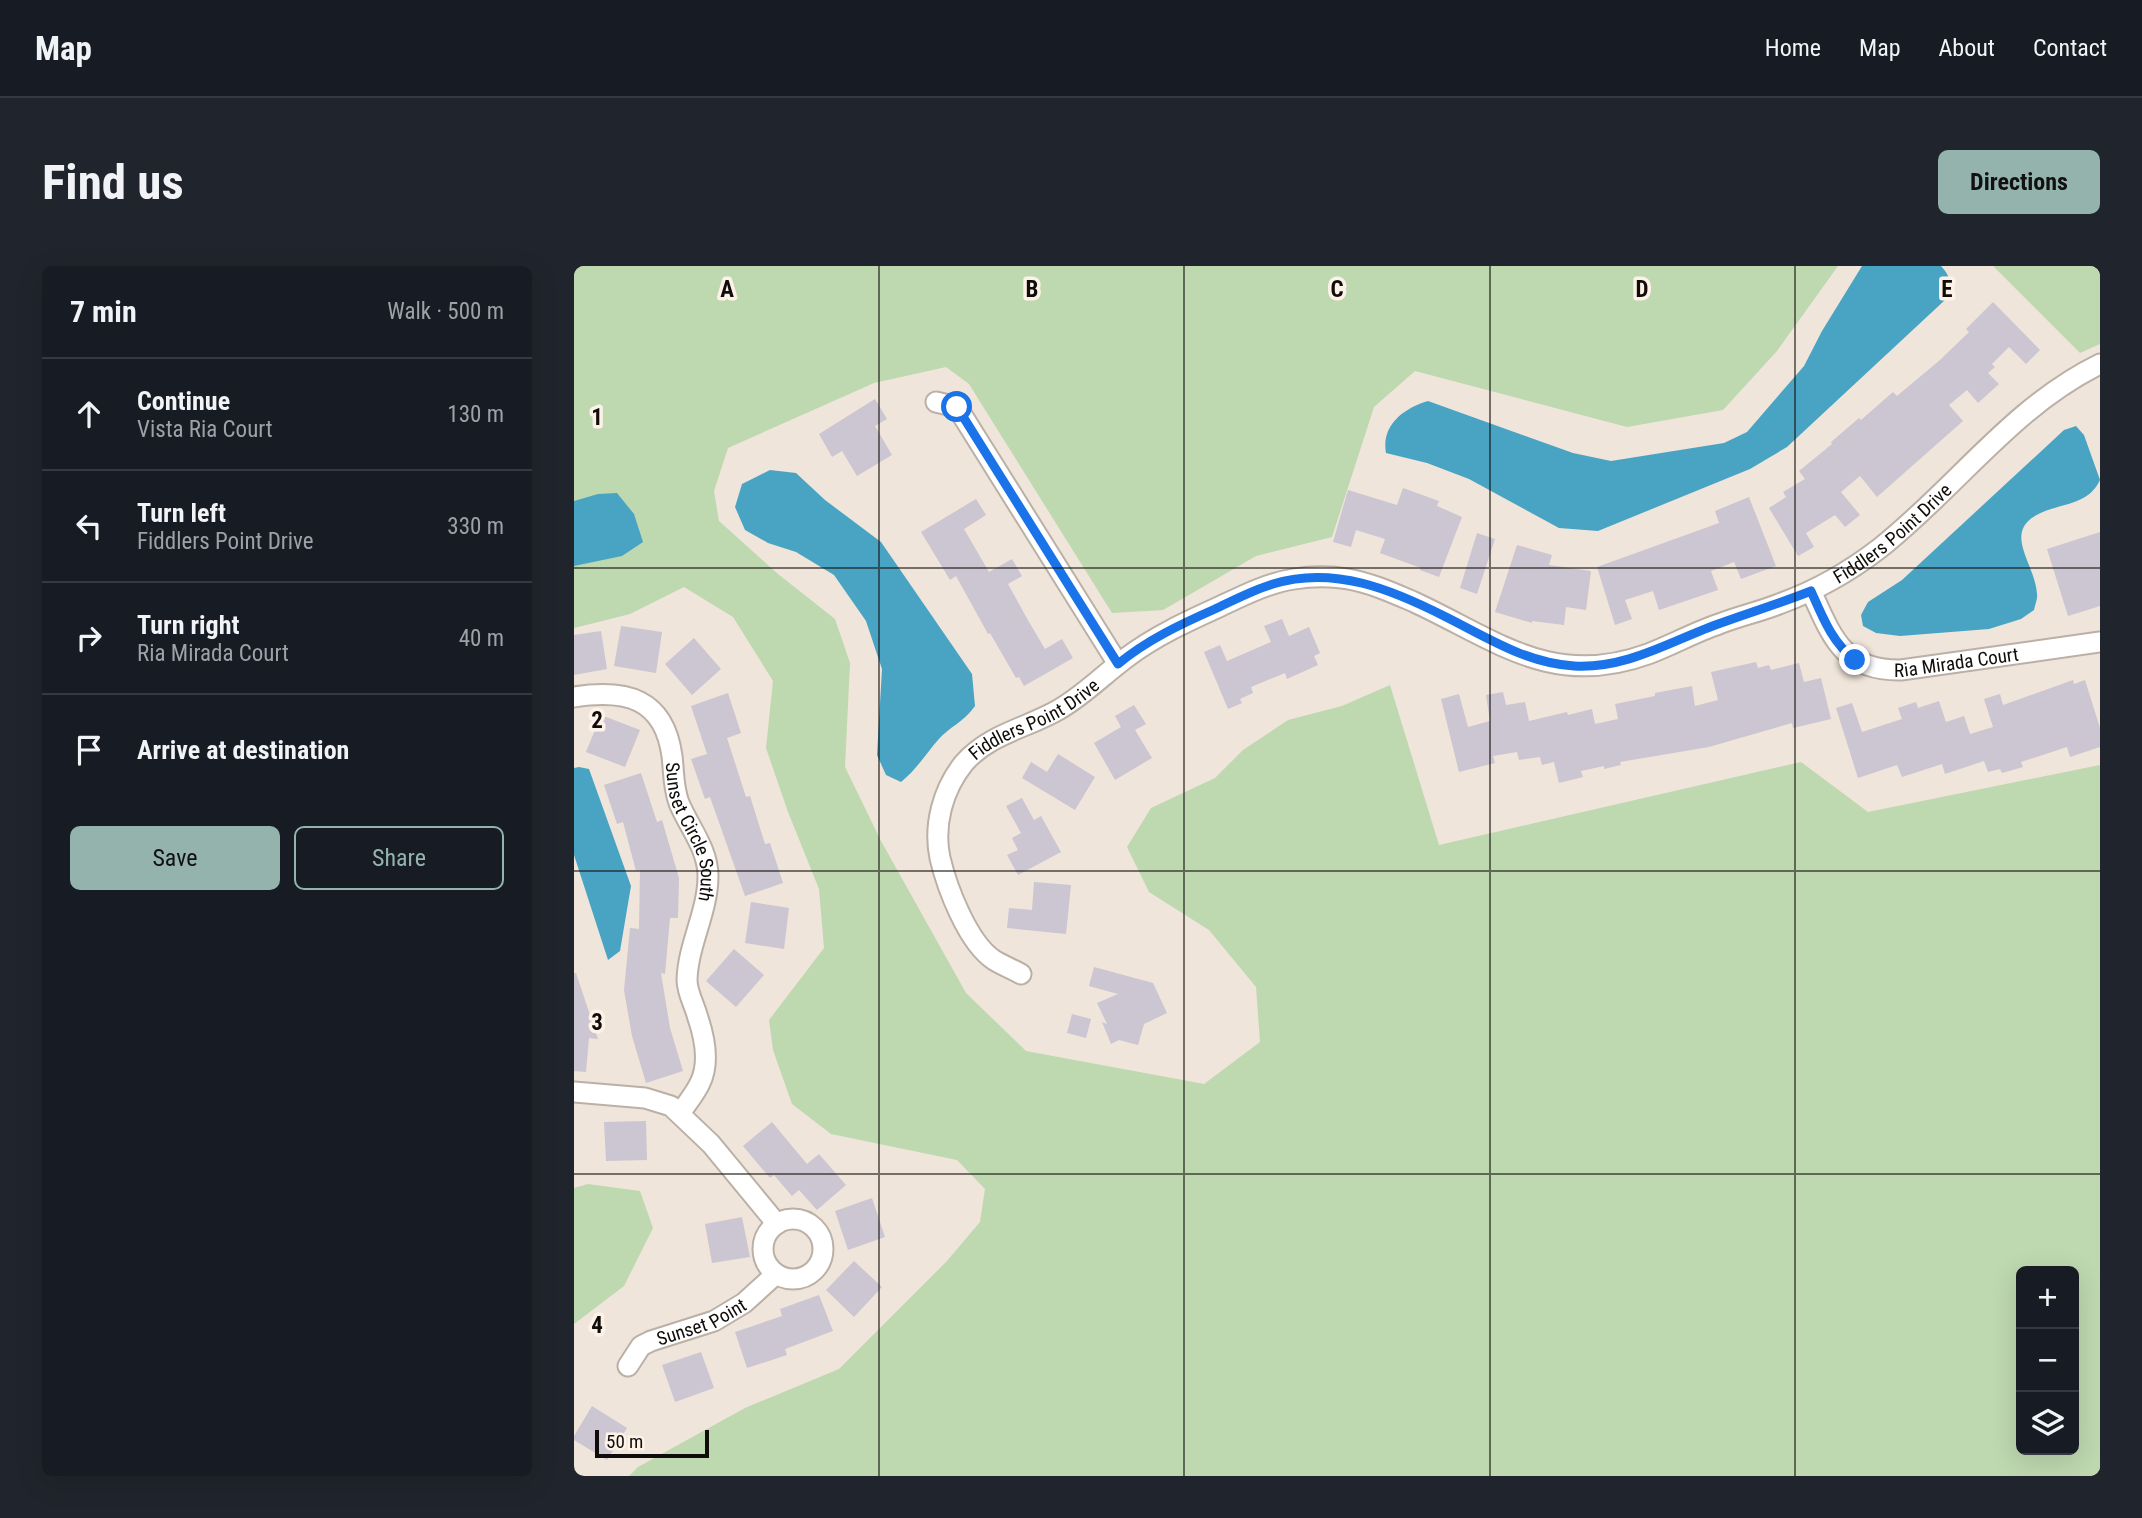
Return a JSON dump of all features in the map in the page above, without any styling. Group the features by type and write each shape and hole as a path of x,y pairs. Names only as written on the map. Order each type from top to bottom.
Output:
{"street":[{"name":"Fiddlers Point Drive","path":"1021,974 990,958 961,916 940,857 939,815 945,795 961,768 983,746 1058,710 1150,641 1248,594 1294,579 1321,577 1369,584 1446,617 1501,647 1527,657 1574,666 1623,662 1811,591 1856,566 1883,545 2029,408 2057,387 2100,364"},
{"path":"936,402 957,407 1118,664"},
{"name":"Ria Mirada Court","path":"1811,591 1832,637 1842,650 1862,664 1884,670 1901,670 2100,642"},
{"name":"Sunset Circle South","path":"574,697 616,695 640,701 654,709 666,730 673,783 679,803 702,848 708,874 705,908 688,962 687,984 701,1026 706,1058 701,1082 680,1114"},
{"path":"574,1092 645,1098 671,1106 710,1144 776,1224"},
{"path":"795,1219 813,1227 820,1235 822,1254 819,1264 804,1277 795,1279 776,1274 769,1267 763,1249 769,1231 776,1224 795,1219"},
{"name":"Sunset Point","path":"628,1366 641,1346 651,1340 714,1321 744,1303 776,1274"}],"green space":[{"path":"574,266 1838,266 1777,351 1723,410 1627,427 1415,371 1374,407 1332,537 1256,556 1163,610 1112,613 969,384 946,367 874,383 728,448 714,491 719,521 778,574 835,619 850,663 845,767 881,841 966,993 1026,1051 1204,1084 1260,1042 1256,987 1209,930 1149,892 1127,847 1151,808 1215,778 1243,750 1288,720 1342,706 1390,685 1439,845 1801,762 1868,812 2100,765 2100,1476 629,1476 638,1467 745,1408 839,1369 946,1262 980,1222 985,1189 957,1160 831,1134 792,1104 773,1050 769,1020 824,948 819,889 766,748 773,681 733,617 684,587 630,614 574,628"},
{"path":"1993,266 2100,266 2100,344 2080,353"},
{"path":"588,1184 640,1191 653,1228 624,1286 574,1324 574,1188"}],"water":[{"path":"1862,266 1941,266 1949,278 1949,290 1945,300 1787,447 1750,469 1598,531 1559,528 1469,479 1427,463 1386,453 1387,434 1396,419 1411,408 1428,401 1573,453 1611,461 1724,443 1747,432 1804,366"},
{"path":"2076,426 2084,435 2100,480 2086,496 2034,516 2025,525 2021,535 2022,545 2035,581 2037,596 2034,610 2021,619 1989,629 1900,636 1876,633 1863,626 1861,615 1868,602 1902,580 2064,430"},
{"path":"770,470 796,473 825,500 881,542 972,674 975,706 966,717 943,735 901,782 886,775 877,755 882,669 866,621 834,575 796,552 768,543 745,530 735,507 742,484"},
{"path":"617,493 634,514 643,542 622,556 574,566 574,501 598,494"},
{"path":"574,768 589,769 631,886 620,951 608,960 574,855"}],"building":[{"path":"1993,302 2040,350 2026,364 2009,347 1992,364 1995,367 1988,373 1999,384 1978,403 1967,390 1949,405 1963,421 1877,497 1860,476 1841,492 1860,515 1845,527 1835,515 1806,533 1814,547 1798,556 1769,508 1786,497 1783,492 1805,479 1799,471 1859,418 1861,420 1893,392 1897,396 1940,360 1969,332 1966,329"},
{"path":"875,399 887,419 875,426 892,455 857,476 842,451 832,457 819,434"},
{"path":"1403,488 1439,501 1437,506 1462,517 1439,577 1380,553 1385,539 1356,530 1351,547 1333,542 1348,490 1397,505"},
{"path":"1749,497 1776,566 1741,579 1734,562 1711,571 1718,590 1659,610 1653,591 1625,600 1632,619 1615,625 1597,567 1719,523 1715,511"},
{"path":"976,499 986,515 964,529 989,572 1012,559 1022,576 1008,584 1045,649 1062,639 1073,658 1024,686 1019,677 1016,678 990,633 988,634 956,576 950,580 921,532"},
{"path":"2100,532 2100,606 2068,616 2047,549"},
{"path":"1477,533 1495,539 1477,594 1460,588"},
{"path":"1517,545 1552,555 1549,565 1591,571 1586,610 1566,607 1564,625 1532,623 1495,612"},
{"path":"1282,619 1289,636 1309,627 1320,653 1314,656 1318,665 1287,679 1285,673 1251,687 1253,693 1240,699 1242,703 1228,709 1204,652 1220,645 1227,661 1271,642 1264,626"},
{"path":"621,626 662,632 656,673 614,666"},
{"path":"601,631 607,669 574,675 574,635"},
{"path":"694,638 721,669 692,695 665,664"},
{"path":"1756,662 1758,668 1769,665 1771,670 1799,663 1804,682 1821,678 1831,719 1793,728 1792,723 1709,747 1620,762 1621,765 1604,769 1604,766 1581,771 1583,777 1559,783 1554,762 1542,765 1540,757 1519,760 1517,752 1493,756 1495,763 1459,772 1441,699 1459,694 1468,727 1490,721 1486,695 1503,692 1506,705 1525,702 1529,721 1592,709 1595,724 1618,719 1615,704 1655,696 1655,693 1692,686 1695,706 1718,700 1711,672"},
{"path":"2073,680 2074,684 2085,680 2100,728 2100,747 2070,757 2067,747 2021,762 2023,767 2002,773 2000,769 1988,772 1984,761 1945,774 1942,764 1902,777 1897,765 1858,778 1836,708 1852,703 1862,732 1902,719 1898,708 1916,702 1918,708 1939,701 1946,722 1964,716 1970,734 1993,727 1984,699 2000,694 2003,705"},
{"path":"728,693 741,733 727,738 746,797 750,796 765,844 770,843 783,883 745,896 710,797 705,799 691,759 707,754 691,706"},
{"path":"1134,705 1146,724 1135,730 1152,758 1115,780 1094,743 1121,727 1115,716"},
{"path":"601,715 640,730 625,767 586,752"},
{"path":"1058,754 1095,777 1075,810 1022,778 1031,762 1047,772"},
{"path":"641,773 657,822 662,820 679,878 678,918 670,918 665,974 661,973 670,1028 683,1071 646,1083 632,1036 624,990 630,928 639,929 640,870 636,871 623,822 617,824 604,785"},
{"path":"1022,798 1034,820 1041,816 1061,852 1018,875 1007,855 1018,850 1012,838 1021,833 1006,806"},
{"path":"1034,882 1071,885 1066,934 1007,928 1009,908 1032,910"},
{"path":"751,902 789,908 784,949 745,943"},
{"path":"734,949 764,975 736,1007 706,981"},
{"path":"1094,967 1153,983 1167,1013 1144,1024 1138,1045 1119,1040 1111,1044 1102,1022 1107,1024 1097,1003 1118,994 1089,986"},
{"path":"574,973 598,1039 589,1038 586,1072 574,1071"},
{"path":"1072,1014 1091,1019 1086,1038 1067,1033"},
{"path":"646,1121 647,1160 606,1161 604,1122"},
{"path":"772,1122 807,1164 819,1154 846,1185 817,1210 799,1190 792,1196 774,1175 770,1178 743,1146"},
{"path":"872,1198 885,1237 848,1250 835,1211"},
{"path":"742,1217 750,1257 712,1263 705,1224"},
{"path":"854,1261 882,1287 854,1317 826,1290"},
{"path":"819,1295 833,1331 785,1349 787,1355 747,1368 735,1332 782,1316 780,1309"},
{"path":"701,1352 714,1388 675,1402 662,1365"},
{"path":"592,1406 627,1428 607,1460 574,1440"}],"route":[{"path":"957,407 1118,664 1150,641 1185,622 1248,594 1294,579 1321,577 1369,584 1446,617 1501,647 1547,663 1574,666 1623,662 1649,654 1720,624 1811,591 1832,637 1842,650 1855,660"}]}
